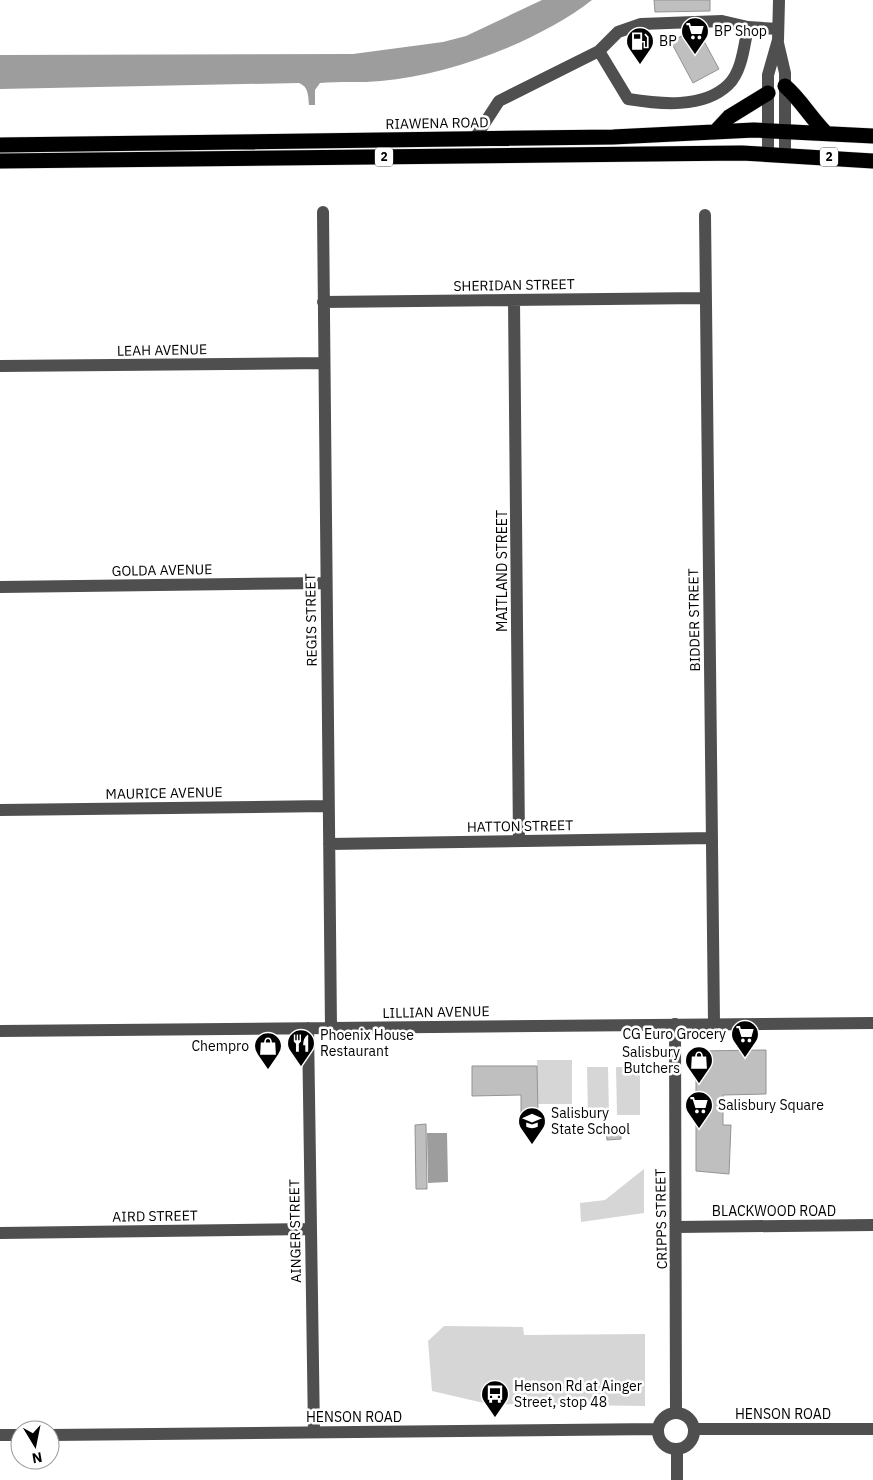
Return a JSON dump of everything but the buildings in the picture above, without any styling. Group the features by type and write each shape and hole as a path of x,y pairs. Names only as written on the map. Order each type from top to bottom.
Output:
{"highway":[{"path":"785,86 800,99 810,116 826,133"},
{"path":"715,132 729,117 768,93"},
{"name":"RIAWENA ROAD","path":"0,145 613,137 768,130 873,136"},
{"name":"2","path":"0,161 768,154 873,161"}],"street":[{"path":"779,0 778,35 785,86 785,155"},
{"path":"475,138 499,101 599,51 618,32 641,24 722,21 778,35"},
{"path":"599,51 628,99 658,104 709,99 729,85 740,64 748,27"},
{"path":"768,154 768,75 778,35"},
{"name":"REGIS STREET","path":"323,212 325,583 331,1028"},
{"name":"BIDDER STREET","path":"705,215 714,1024"},
{"name":"SHERIDAN STREET","path":"324,302 705,298"},
{"name":"MAITLAND STREET","path":"514,300 519,841"},
{"name":"LEAH AVENUE","path":"0,366 324,363"},
{"name":"GOLDA AVENUE","path":"0,587 325,583"},
{"name":"MAURICE AVENUE","path":"0,810 328,806"},
{"name":"HATTON STREET","path":"329,844 712,838"},
{"name":"LILLIAN AVENUE","path":"0,1031 873,1023"},
{"name":"CRIPPS STREET","path":"675,1024 676,1413"},
{"name":"AINGER STREET","path":"308,1028 314,1432"},
{"name":"BLACKWOOD ROAD","path":"676,1227 873,1225"},
{"name":"AIRD STREET","path":"0,1233 310,1229"},
{"path":"676,1413 690,1420 694,1429 688,1444 677,1449 663,1443 658,1429 666,1416 676,1413"},
{"name":"HENSON ROAD","path":"60,1435 658,1429"},
{"name":"HENSON ROAD","path":"694,1429 873,1429"},
{"path":"677,1449 677,1480"}],"shaded area":[{"path":"542,0 592,0 546,30 519,43 463,64 407,78 373,82 320,83 315,90 315,105 309,105 306,89 299,83 0,89 0,55 353,54 443,42 466,36"},
{"path":"537,1060 572,1060 572,1104 538,1104"},
{"path":"587,1067 608,1067 609,1116 588,1116"},
{"path":"616,1067 640,1067 640,1115 617,1115"},
{"path":"427,1133 447,1133 448,1182 428,1183"},
{"path":"644,1169 644,1213 581,1222 580,1203 605,1200"},
{"path":"444,1326 523,1327 524,1335 645,1334 645,1406 488,1404 432,1391 428,1341"}],"place":[{"name":"BP Shop","path":"695,55"},
{"name":"BP","path":"640,65"},
{"name":"CG Euro Grocery","path":"745,1058"},
{"name":"Phoenix House Restaurant","path":"301,1067"},
{"name":"Chempro","path":"268,1070"},
{"name":"Salisbury Butchers","path":"699,1084"},
{"name":"Salisbury Square","path":"699,1129"},
{"name":"Salisbury State School","path":"532,1145"},
{"name":"Henson Rd at Ainger Street, stop 48","path":"495,1418"}]}
